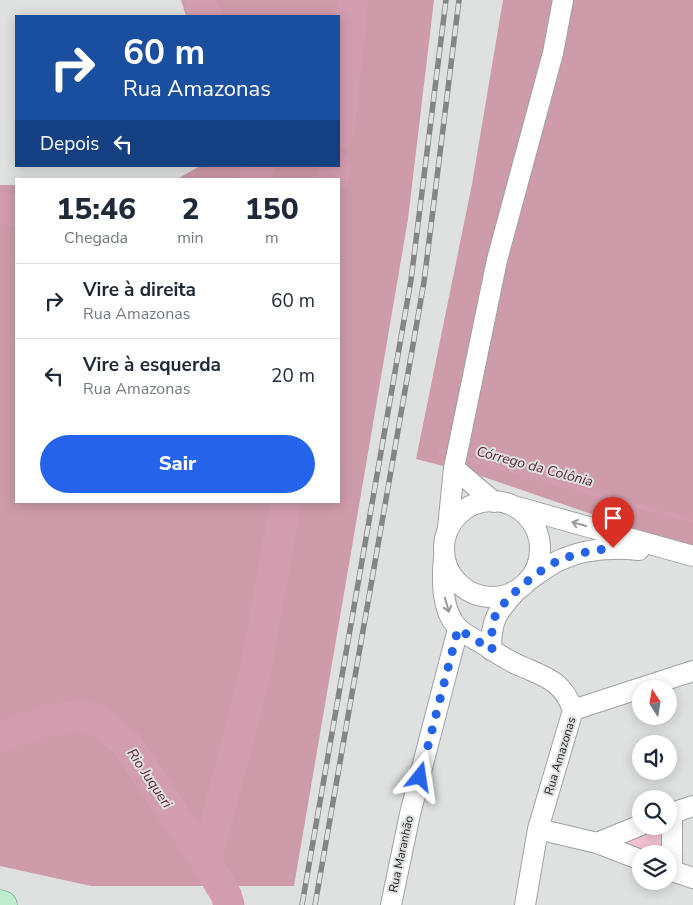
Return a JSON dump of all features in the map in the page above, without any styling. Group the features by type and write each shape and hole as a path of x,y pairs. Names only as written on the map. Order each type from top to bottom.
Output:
{"street":[{"path":"458,629 452,620 446,601 442,576 444,542 448,528 454,468 498,260 553,52 563,0"},
{"path":"444,556 450,574 463,588 480,596 499,597 523,586 536,568 540,553 539,538 533,524 522,512 502,503 454,468"},
{"path":"448,528 457,516 468,508 481,502 502,503 693,556"},
{"path":"492,650 492,629 498,610 523,586 558,560 589,551 613,548 693,556"},
{"name":"Rua Amazonas","path":"458,629 502,658 556,684 568,696 573,710 538,829 525,905"},
{"name":"Rua Maranhão","path":"390,905 410,814 458,629"},
{"path":"573,710 693,672"},
{"path":"677,811 693,806"},
{"path":"538,829 597,843 632,857"},
{"path":"597,843 632,829"},
{"path":"677,872 693,878"}],"shaded area":[{"path":"181,0 434,0 408,219 294,886 91,886 0,866 0,185 15,185 15,503 340,503 340,178 179,178 198,167 340,167 340,15 186,15"},
{"path":"503,0 693,0 693,549 475,474 416,459 472,184"},
{"path":"634,835 665,835 664,845 632,845 632,850 619,845"}],"waterway":[{"name":"Rio Juqueri","path":"200,0 200,4 206,15"},
{"path":"340,124 353,0"},
{"name":"Rio Juqueri","path":"254,178 260,167"},
{"path":"333,178 335,167"},
{"name":"Rio Juqueri","path":"0,207 15,211"},
{"name":"Córrego da Colônia","path":"440,451 453,455"},
{"name":"Córrego da Colônia","path":"460,457 693,521"},
{"path":"206,861 254,678 286,503"},
{"name":"Rio Juqueri","path":"0,736 55,719 79,715 100,722 126,743 206,861 226,895 229,905"}],"railway":[{"path":"302,905 411,280 446,0"},
{"path":"315,905 424,282 459,0"}],"route":[{"path":"420,777 458,629 492,650 492,629 498,610 529,580 558,560 589,551 613,548"}]}
